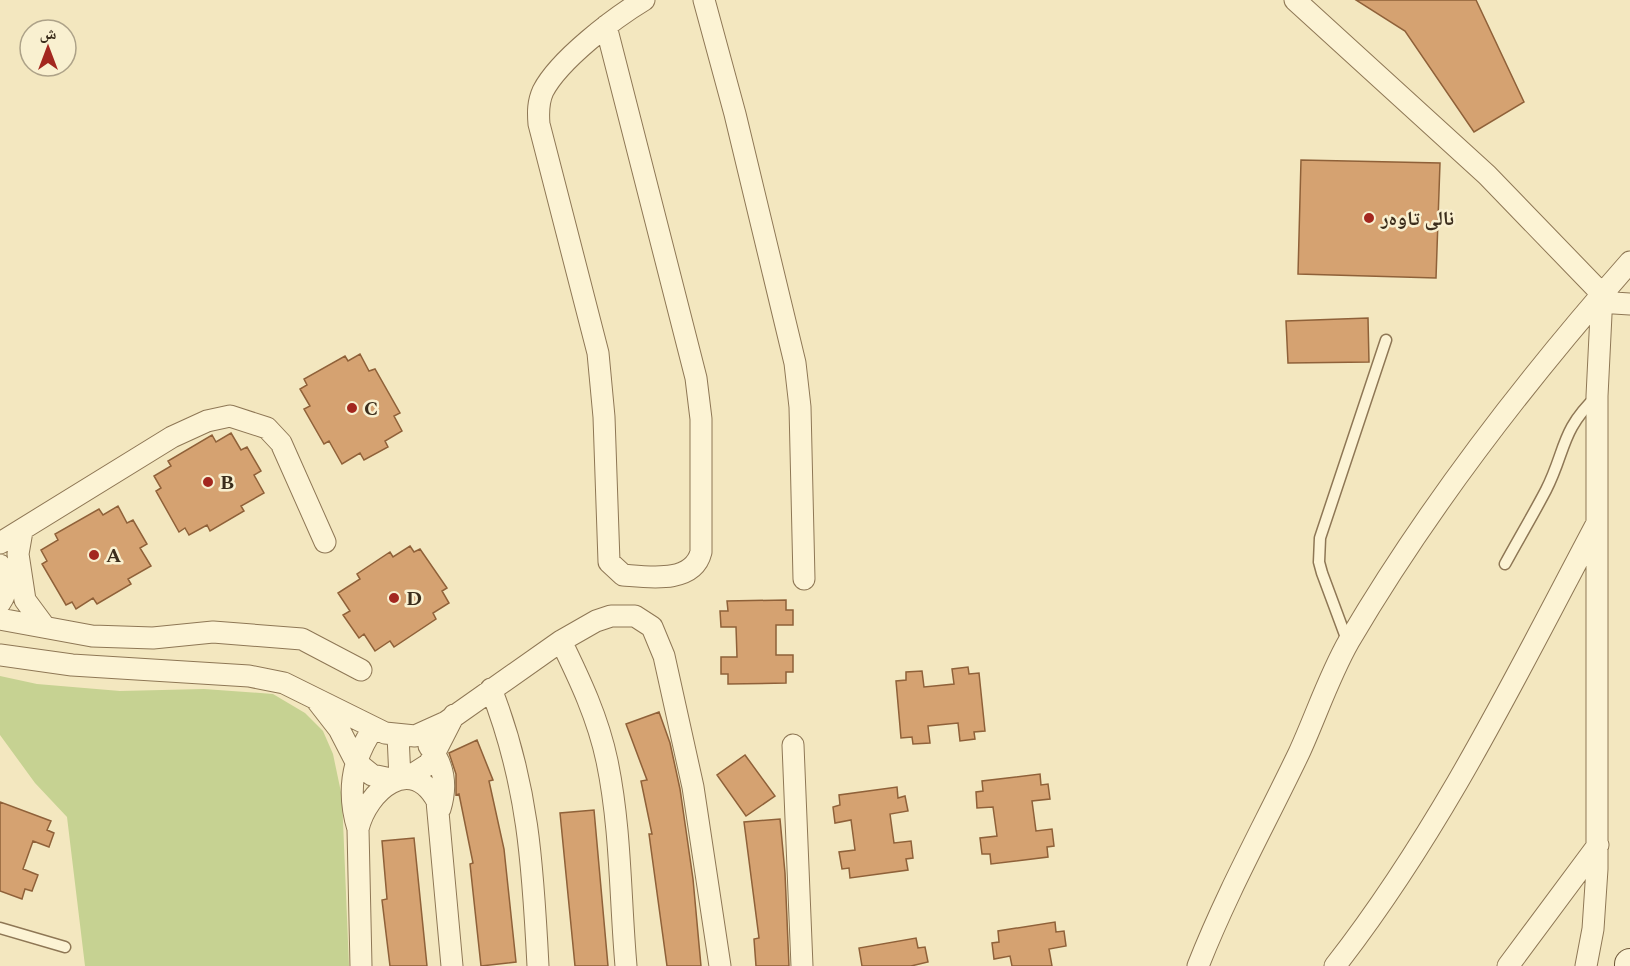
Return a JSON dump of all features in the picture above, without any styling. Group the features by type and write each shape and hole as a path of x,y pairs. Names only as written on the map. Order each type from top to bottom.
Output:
{"street":[{"path":"606,26 699,399 701,552 696,566 683,574 623,574 609,562 604,417 598,353 539,124 539,103 547,84 606,26 644,0"},
{"path":"704,0 735,114 794,355 800,407 804,579"},
{"path":"1295,0 1487,175 1602,294 1614,303 1630,304"},
{"path":"1198,966 1259,828 1299,753 1348,643 1418,532 1505,410 1630,262"},
{"path":"1586,966 1593,929 1598,845 1597,396 1602,294"},
{"path":"1599,357 1615,316 1622,307 1630,304"},
{"path":"0,543 100,479 172,437 207,421 230,416 267,428 281,443 325,542"},
{"path":"1335,966 1404,871 1440,813 1598,521"},
{"path":"22,531 18,554 25,600 45,627"},
{"path":"0,565 6,576 7,587 0,603"},
{"path":"406,736 436,728 561,641 596,621 622,615 644,621 656,635 664,656 693,787 720,966"},
{"path":"0,619 92,636 153,638 213,632 302,639 361,670"},
{"path":"561,641 584,688 607,760 613,797 626,966"},
{"path":"0,655 72,665 249,676 284,683 316,700 346,712 373,729 406,736 436,755 445,782 440,810"},
{"path":"491,689 510,739 526,815 538,966"},
{"path":"316,700 339,729 356,762 372,775 418,781 426,786 438,801 443,889 452,966"},
{"path":"358,829 372,798 390,783 421,771 436,755 455,714"},
{"path":"361,966 358,829 351,790 356,762 373,729"},
{"path":"400,778 406,736"},
{"path":"793,745 802,966"},
{"path":"1508,966 1598,845"}],"lane":[{"path":"1348,643 1320,567 1320,538 1386,340"},
{"path":"1504,564 1547,489 1566,434 1575,420 1597,396"},
{"path":"0,928 65,947"}],"green space":[{"path":"0,676 37,684 120,691 204,689 273,694 305,713 323,731 333,754 342,797 349,966 85,966 67,817 35,783 0,735"}],"building":[{"path":"1356,0 1476,0 1524,102 1474,132 1405,31"},
{"name":"نالی تاوەر","path":"1301,160 1440,163 1436,278 1298,274"},
{"path":"1368,318 1369,362 1288,363 1286,321"},
{"name":"C","path":"360,354 369,371 375,369 400,413 394,416 402,431 385,441 388,447 364,460 360,453 342,464 329,441 324,444 304,409 310,406 300,389 307,385 304,379 345,356 348,361"},
{"name":"B","path":"231,433 241,450 247,447 261,471 254,475 264,493 241,506 244,511 210,531 207,525 189,535 185,528 179,532 156,491 161,488 154,476 171,466 168,461 212,435 216,442"},
{"name":"A","path":"118,506 127,523 133,520 147,544 140,548 151,566 128,579 131,584 97,604 93,598 76,609 72,602 66,605 42,564 47,561 41,550 58,540 55,534 99,509 103,515"},
{"name":"D","path":"410,546 414,552 420,549 447,588 442,591 449,603 433,613 436,619 394,647 390,641 375,651 364,634 359,638 343,615 350,611 338,593 360,579 357,574 390,552 393,557"},
{"path":"786,600 786,610 793,610 793,625 776,625 776,655 793,655 793,672 786,672 786,683 728,684 728,674 721,674 721,657 737,657 736,627 721,627 720,611 728,611 727,601"},
{"path":"968,667 969,674 979,673 985,731 974,732 975,739 960,741 958,723 928,726 930,743 913,744 912,737 901,738 896,681 906,680 906,672 922,671 924,687 954,684 952,669"},
{"path":"659,712 670,743 680,789 693,879 701,966 667,966 649,834 652,834 641,781 647,780 626,724"},
{"path":"477,740 493,780 489,781 504,849 516,962 481,966 470,864 473,863 459,794 456,795 456,774 449,753"},
{"path":"745,755 775,796 746,816 717,775"},
{"path":"1040,774 1041,785 1048,784 1050,799 1032,801 1036,831 1052,829 1054,846 1047,847 1048,857 991,864 990,854 982,854 980,838 997,836 993,807 977,808 976,792 983,791 982,781"},
{"path":"897,787 898,798 905,796 908,811 890,814 894,843 911,841 913,858 906,859 908,870 850,878 849,868 842,869 839,852 855,850 851,820 835,823 833,807 840,805 839,795"},
{"path":"0,802 51,821 47,830 54,833 49,847 33,841 23,869 38,875 32,891 25,889 22,899 0,891"},
{"path":"594,810 608,966 575,966 560,813"},
{"path":"780,819 789,966 756,966 754,939 759,938 744,822"},
{"path":"414,838 427,966 390,966 382,900 387,899 382,841"},
{"path":"1055,922 1056,932 1064,931 1066,946 1049,949 1052,966 1012,966 1010,956 994,959 992,943 999,942 998,931"},
{"path":"916,938 918,948 925,947 928,962 911,966 862,966 859,948"}],"place":[{"name":"نالی تاوەر","path":"1369,218"},
{"name":"C","path":"352,408"},
{"name":"B","path":"208,482"},
{"name":"A","path":"94,555"},
{"name":"D","path":"394,598"}]}
